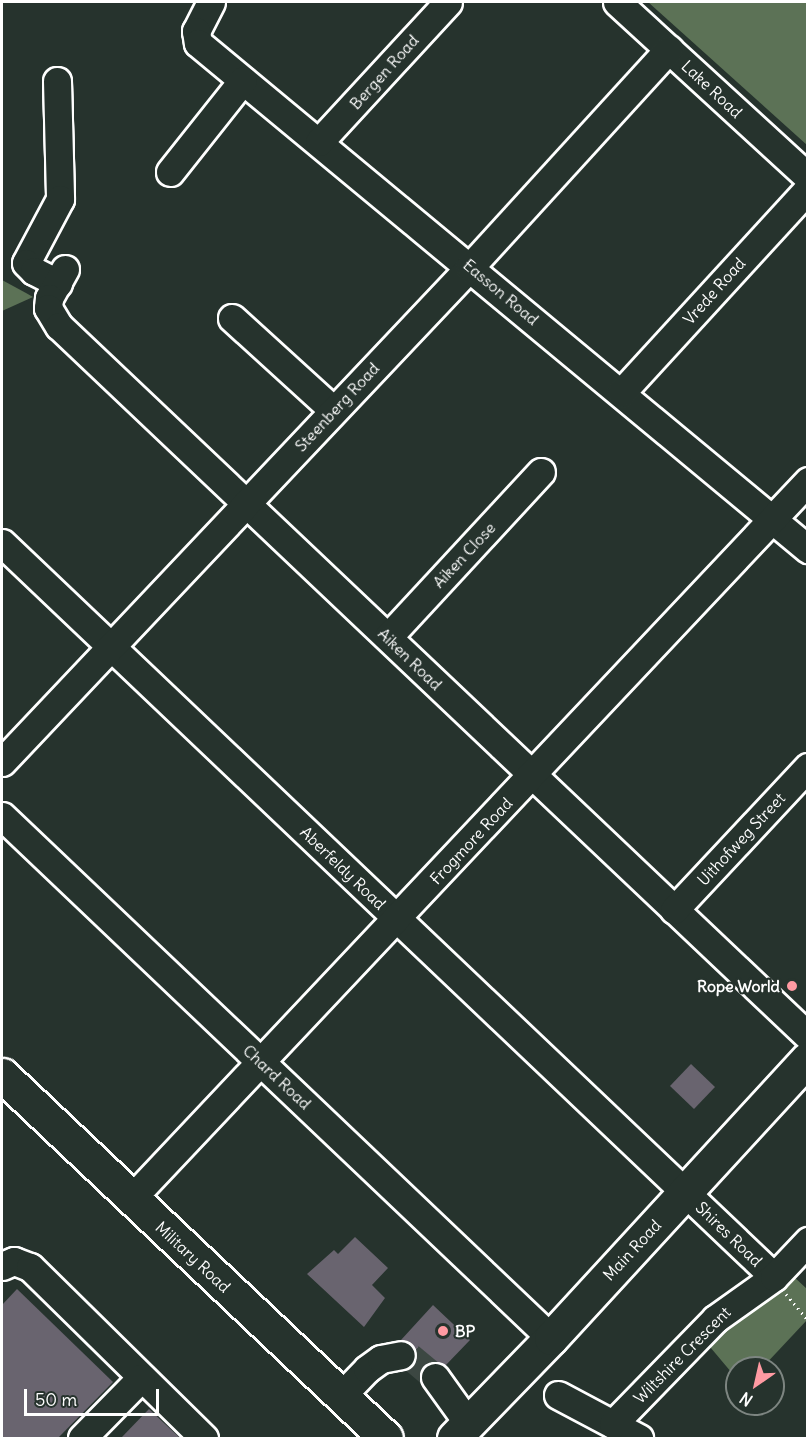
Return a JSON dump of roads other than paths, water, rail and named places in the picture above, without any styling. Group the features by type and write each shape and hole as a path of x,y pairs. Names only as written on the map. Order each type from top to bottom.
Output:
{"main road":[{"name":"Main Road","path":"461,1431 551,1338 807,1059"},
{"name":"Military Road","path":"2,1074 131,1199 386,1438"}],"street":[{"name":"Easson Road","path":"211,2 196,36 198,43 807,549"},
{"name":"Bergen Road","path":"319,142 448,2"},
{"name":"Lake Road","path":"617,2 807,177"},
{"name":"Steenberg Road","path":"2,762 470,267 669,49"},
{"path":"170,172 243,80"},
{"name":"Aiken Road","path":"57,81 60,199 26,263 34,271 61,276 49,298 48,308 59,327 807,1036"},
{"name":"Vrede Road","path":"621,393 807,189"},
{"path":"232,318 333,410"},
{"name":"Aiken Close","path":"388,637 541,472"},
{"name":"Frogmore Road","path":"131,1199 397,920 807,481"},
{"name":"Aberfeldy Road","path":"2,543 685,1191"},
{"name":"Uithofweg Street","path":"674,910 807,767"},
{"name":"Chard Road","path":"2,816 551,1338"},
{"name":"Shires Road","path":"685,1191 774,1277"},
{"name":"Wiltshire Crescent","path":"613,1424 715,1319 774,1277 807,1241"},
{"path":"2,1266 15,1261 30,1267 204,1438"},
{"path":"341,1396 367,1369 381,1359 401,1354"},
{"path":"435,1377 461,1431"},
{"path":"82,1438 141,1378"},
{"path":"558,1395 639,1438"}],"tunnel":[{"path":"401,1355 410,1356 435,1377"}],"place":[{"name":"Rope World","path":"792,986"},
{"name":"BP","path":"443,1331"}]}
